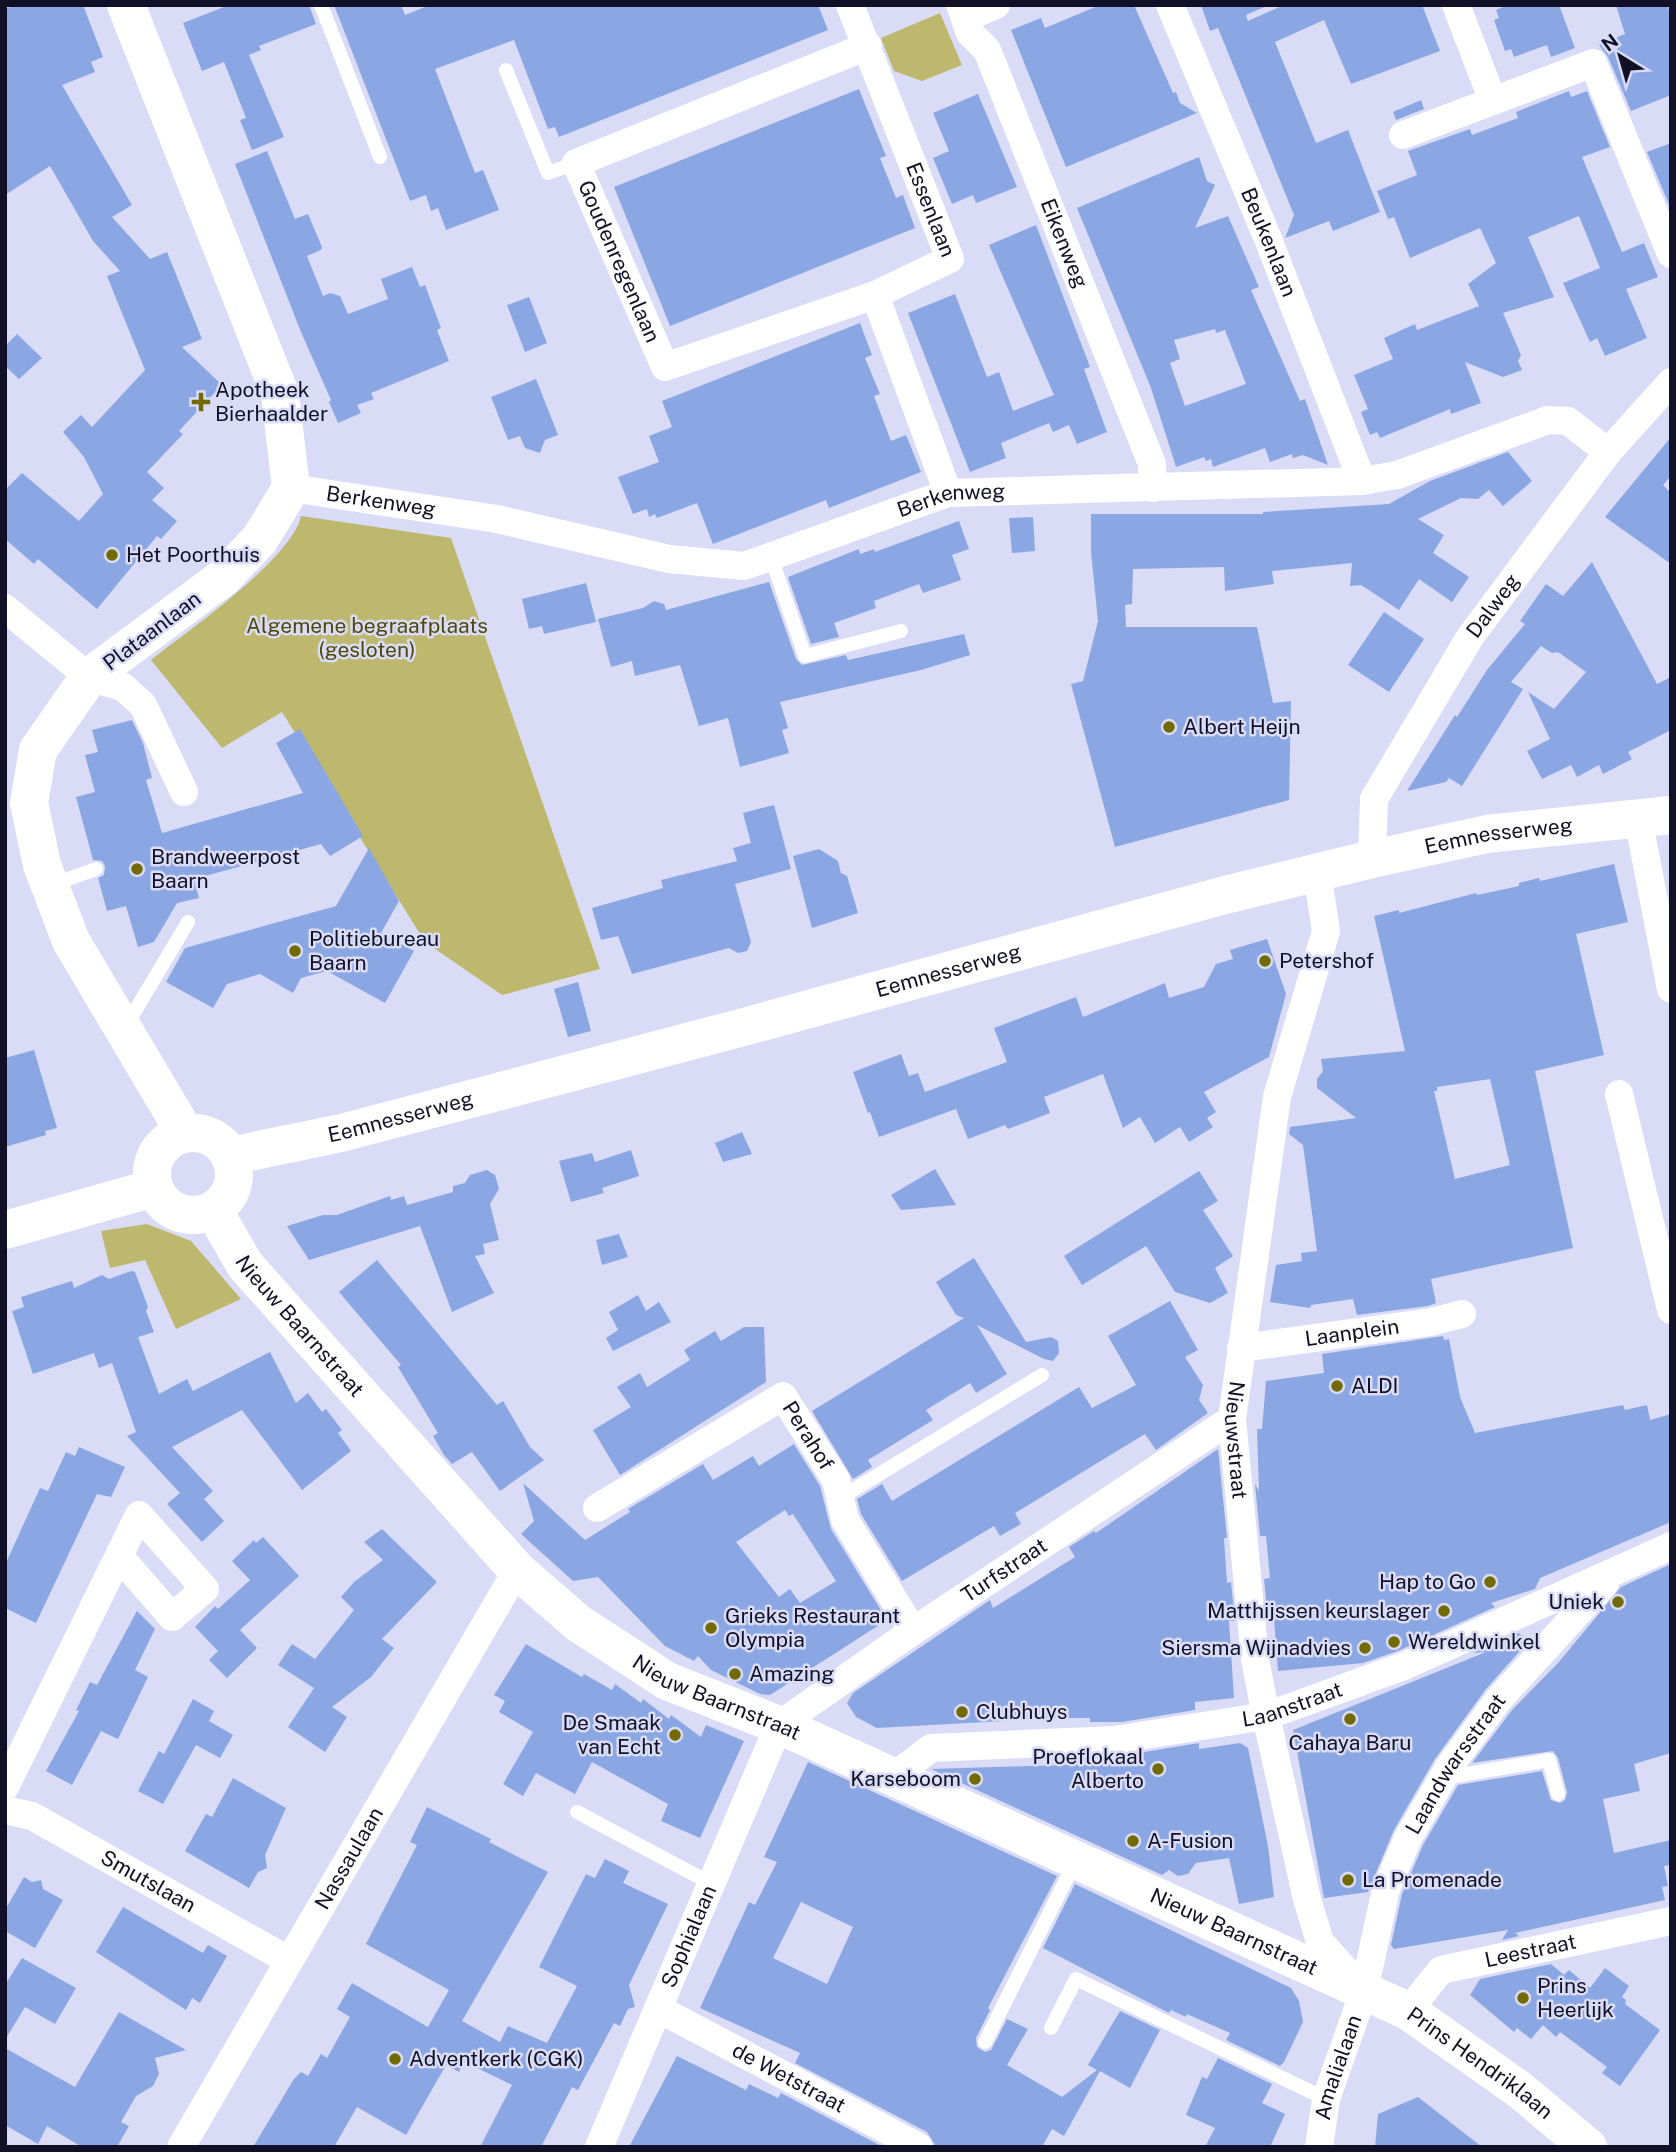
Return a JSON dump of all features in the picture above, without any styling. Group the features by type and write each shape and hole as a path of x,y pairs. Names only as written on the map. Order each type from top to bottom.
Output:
{"street":[{"name":"Essenlaan","path":"850,5 950,259 875,295"},
{"path":"962,12 996,5"},
{"name":"Beukenlaan","path":"1170,5 1268,239 1362,481"},
{"path":"1456,5 1493,101"},
{"path":"128,6 281,394 291,488"},
{"name":"Eikenweg","path":"962,12 971,33 987,50 992,62 1152,464 1153,488"},
{"name":"Goudenregenlaan","path":"868,46 576,163 665,367 875,295"},
{"path":"1403,135 1593,63 1671,254"},
{"path":"875,295 948,493"},
{"name":"Dalweg","path":"1372,859 1374,799 1402,747 1469,637 1608,452 1668,393"},
{"name":"Berkenweg","path":"291,488 497,519 669,559 744,566 948,493 1362,481 1397,475 1548,420 1567,421 1608,452"},
{"name":"Plataanlaan","path":"185,1133 71,941 42,865 29,803 38,750 89,677 224,577 260,539 291,488"},
{"path":"5,608 89,677 123,687 143,705 184,792"},
{"path":"1654,817 1671,989"},
{"name":"Eemnesserweg","path":"230,1156 341,1133 740,1028 1225,895 1372,859 1487,834 1654,817"},
{"name":"Nieuwstraat","path":"1317,873 1326,931 1277,1097 1232,1419 1255,1660 1307,1899 1320,1942 1364,1991"},
{"path":"1619,1094 1671,1310"},
{"path":"185,1133 212,1137 230,1156 234,1180 230,1192 214,1211 185,1214 172,1210 154,1188 152,1170 158,1153 169,1141 185,1133"},
{"path":"5,1230 154,1188"},
{"name":"Nieuw Baarnstraat","path":"214,1211 245,1265 517,1570 578,1623 667,1681 779,1725 1364,1991"},
{"name":"Laanplein","path":"1241,1348 1431,1322 1462,1314"},
{"name":"Perahof","path":"597,1508 783,1396 836,1480 845,1520 913,1631"},
{"name":"Turfstraat","path":"779,1725 913,1631 1232,1419"},
{"name":"Laanstraat","path":"893,1777 931,1748 1114,1740 1266,1716 1404,1666 1671,1546"},
{"path":"5,1787 119,1556"},
{"name":"Nassaulaan","path":"181,2147 517,1570"},
{"name":"Laandwarsstraat","path":"1364,1991 1387,1889 1408,1838 1443,1778 1499,1699 1614,1573"},
{"name":"Sophialaan","path":"599,2147 779,1725"},
{"name":"Smutslaan","path":"5,1810 32,1816 288,1960"},
{"name":"Leestraat","path":"1408,2011 1441,1970 1671,1921"},
{"name":"Prins Hendriklaan","path":"1364,1991 1408,2011 1520,2090 1588,2147"},
{"name":"Amalialaan","path":"1319,2147 1326,2099 1364,1991"},
{"name":"de Wetstraat","path":"659,2010 919,2147"}],"lane":[{"path":"321,5 380,158"},
{"path":"506,70 548,173 576,163"},
{"path":"771,557 805,656 901,631"},
{"path":"50,886 96,869"},
{"path":"124,1030 188,922"},
{"path":"840,1498 1042,1375"},
{"path":"1443,1778 1549,1760 1558,1794"},
{"path":"577,1812 712,1884"},
{"path":"985,2042 1076,1860"},
{"path":"1051,2028 1076,1979 1326,2099"}],"green space":[{"path":"940,13 962,65 922,81 894,71 881,38"},
{"name":"Algemene begraafplaats (gesloten)","path":"301,516 451,538 600,969 502,995 425,942 282,712 222,748 151,660 259,573 279,553"},
{"path":"147,1224 191,1241 241,1299 176,1329 145,1260 110,1268 101,1231"}],"building":[{"path":"16,5 83,5 103,57 91,62 95,72 62,85 132,205 112,217 150,259 167,252 202,339 182,347 222,385 179,431 183,434 147,472 164,488 152,500 177,521 161,539 157,536 97,609 38,559 34,564 5,539 5,490 22,473 79,521 103,494 84,457 63,432 81,415 92,427 145,370 107,276 120,271 93,241 50,166 5,195 5,9"},
{"path":"229,5 309,5 316,24 259,46 261,50 249,55 284,137 252,150 240,120 246,118 224,62 202,71 183,23"},
{"path":"334,5 401,5 405,15 430,5 818,5 828,30 559,137 555,127 548,129 514,40 435,69 475,173 483,170 499,210 446,230 438,208 431,211 426,195 410,201"},
{"path":"1100,5 1134,5 1173,93 1176,92 1180,103 1197,113 1066,167 1011,30 1041,18 1045,28"},
{"path":"1201,5 1269,5 1246,15 1248,21 1284,5 1422,5 1440,51 1351,84 1324,20 1275,42 1316,143 1348,130 1380,212 1333,231 1329,221 1285,238 1294,215 1218,28 1210,31"},
{"path":"1508,5 1559,5 1575,48 1551,57 1547,45 1514,57 1511,49 1505,51 1494,20 1499,18 1496,10"},
{"path":"1616,5 1667,5 1671,16 1671,95 1631,111 1608,57 1599,45 1625,34"},
{"path":"859,89 886,156 880,158 896,198 903,195 915,228 670,326 614,187"},
{"path":"1569,91 1571,97 1587,91 1610,147 1582,157 1622,252 1644,243 1658,277 1626,289 1647,338 1605,356 1597,338 1590,342 1563,283 1600,268 1579,216 1528,237 1554,297 1503,313 1521,355 1518,361 1522,370 1503,377 1465,362 1481,403 1451,414 1450,409 1380,438 1377,432 1370,435 1361,412 1368,409 1354,375 1393,359 1384,338 1415,324 1417,330 1479,306 1468,284 1496,263 1480,228 1410,258 1394,217 1388,219 1377,191 1417,175 1408,151 1470,129 1472,135 1518,118 1516,112"},
{"path":"978,94 1017,187 976,203 973,195 952,204 933,158 949,151 933,113"},
{"path":"1421,100 1424,109 1396,120 1393,112"},
{"path":"1671,143 1671,209 1647,152"},
{"path":"267,151 295,219 308,214 322,247 307,256 323,296 330,293 340,296 348,314 388,299 381,279 412,267 420,287 425,285 441,328 437,330 449,361 371,393 374,399 357,405 361,413 338,423 235,164"},
{"path":"1199,157 1207,181 1215,185 1195,228 1228,216 1259,287 1251,290 1300,401 1305,399 1328,465 1303,455 1293,458 1292,454 1270,462 1265,448 1213,467 1211,459 1206,461 1204,457 1176,467 1151,388 1077,208","holes":["1215,329 1216,333 1225,330 1246,384 1185,406 1170,363 1180,359 1174,340"]},
{"path":"1036,225 1090,367 1084,369 1107,432 1077,444 1069,425 1053,432 1049,423 1001,443 1006,458 970,472 908,313 955,294 987,377 999,372 1013,411 1054,395 989,245"},
{"path":"529,297 547,343 525,352 507,305"},
{"path":"860,323 872,355 865,358 880,394 874,396 891,441 906,435 921,472 829,508 826,500 713,544 697,503 657,518 655,514 649,517 647,509 633,514 618,477 659,462 649,436 672,427 662,401"},
{"path":"17,334 42,358 19,379 5,366 5,346"},
{"path":"536,379 558,435 545,440 540,453 525,448 520,436 508,440 491,397"},
{"path":"1671,437 1671,476 1663,485 1671,493 1671,564 1605,517"},
{"path":"1508,452 1532,481 1503,506 1489,490 1478,499 1461,498 1418,519 1444,535 1433,553 1469,577 1452,602 1419,579 1399,610 1361,585 1350,586 1352,563 1272,571 1274,584 1225,591 1224,567 1133,569 1132,604 1125,605 1126,627 1257,627 1273,703 1291,701 1289,800 1115,847 1071,684 1083,681 1098,621 1091,552 1091,514 1263,514 1389,504 1430,481"},
{"path":"1033,517 1035,551 1012,553 1009,518"},
{"path":"959,521 969,549 952,555 961,580 923,593 919,584 874,601 876,608 834,623 839,637 811,644 788,577 859,549 860,554 874,549 875,552"},
{"path":"1592,562 1657,684 1671,677 1671,730 1628,752 1632,759 1603,774 1599,765 1577,777 1571,765 1542,779 1527,751 1550,739 1528,692 1554,709 1586,672 1558,652 1552,653 1541,646 1511,682 1523,689 1462,786 1449,778 1446,782 1407,791 1455,715 1457,717 1487,670 1525,624 1520,621 1546,584 1563,596"},
{"path":"769,582 796,659 802,665 846,655 848,660 964,634 970,655 921,670 780,702 788,728 782,730 789,753 740,767 728,718 699,726 680,665 635,676 632,661 611,667 598,619 643,608 654,601 664,604 666,610"},
{"path":"586,583 596,622 544,634 542,626 529,629 522,599"},
{"path":"1384,612 1424,639 1389,692 1348,665"},
{"path":"132,720 143,743 152,778 146,780 162,833 303,793 276,743 300,729 363,836 330,856 321,844 194,879 199,898 177,903 154,942 138,947 126,906 107,911 98,878 104,875 105,866 102,861 93,860 76,797 95,792 85,755 98,752 92,730"},
{"path":"774,805 791,869 735,884 751,942 747,951 738,953 729,948 632,974 618,936 601,940 592,908 663,888 661,880 737,861 733,848 751,843 743,813"},
{"path":"369,848 399,901 381,933 414,951 385,1003 327,971 301,978 293,993 260,974 227,984 213,1008 166,982 185,948 336,906"},
{"path":"819,849 838,861 841,873 847,876 858,913 812,928 793,856"},
{"path":"1614,864 1628,922 1576,934 1604,1055 1535,1071 1573,1248 1431,1279 1436,1303 1428,1306 1357,1315 1353,1299 1311,1305 1310,1308 1270,1302 1276,1265 1302,1261 1301,1253 1317,1251 1303,1145 1289,1134 1290,1127 1356,1118 1317,1088 1317,1079 1323,1071 1321,1059 1405,1051 1374,916 1399,910 1399,913 1476,893 1477,895 1519,886 1519,883 1539,878 1540,881","holes":["1490,1079 1510,1165 1455,1179 1434,1091 1437,1091 1437,1087"]},
{"path":"1267,939 1286,994 1269,1057 1204,1092 1216,1112 1207,1118 1213,1127 1189,1142 1180,1127 1155,1143 1140,1117 1123,1128 1103,1074 1044,1097 1050,1113 1008,1129 1005,1125 968,1139 956,1109 879,1137 853,1072 901,1054 909,1076 918,1073 925,1092 1007,1062 994,1028 1076,997 1083,1017 1165,983 1169,998 1204,987 1216,964 1233,959 1230,950"},
{"path":"578,982 591,1031 568,1037 554,989"},
{"path":"34,1050 57,1128 45,1131 46,1135 5,1147 5,1058"},
{"path":"742,1132 752,1154 723,1162 715,1143"},
{"path":"631,1150 639,1176 602,1188 604,1193 571,1202 559,1161 592,1153 595,1162"},
{"path":"935,1169 956,1205 901,1210 891,1195"},
{"path":"487,1170 495,1175 499,1189 490,1204 499,1240 483,1244 485,1254 475,1256 494,1293 452,1312 420,1226 309,1260 287,1226 323,1215 337,1215 390,1196 391,1200 404,1196 407,1205 453,1192 453,1186 465,1183 470,1175"},
{"path":"1199,1171 1218,1201 1203,1210 1233,1256 1215,1268 1228,1293 1210,1303 1175,1292 1146,1246 1082,1285 1064,1256"},
{"path":"619,1234 628,1257 602,1265 596,1240"},
{"path":"974,1258 1026,1342 1051,1337 1058,1341 1059,1353 1053,1361 1044,1359 977,1325 1007,1374 976,1393 970,1383 926,1410 933,1420 868,1460 872,1467 853,1479 812,1411 964,1318 956,1315 936,1282"},
{"path":"377,1260 497,1405 503,1401 530,1447 544,1460 500,1491 472,1452 452,1464 444,1455 433,1436 438,1433 398,1367 401,1365 339,1292"},
{"path":"135,1272 154,1332 138,1337 159,1394 187,1379 193,1391 270,1352 296,1403 308,1393 322,1412 326,1409 342,1430 338,1433 351,1451 302,1490 242,1410 172,1447 213,1491 204,1499 224,1521 202,1542 167,1504 180,1493 127,1436 136,1432 112,1363 99,1368 94,1353 33,1374 12,1311 24,1307 21,1297 72,1281 74,1288 102,1275 109,1279"},
{"path":"638,1295 646,1311 659,1302 671,1322 613,1351 606,1338 618,1330 609,1312"},
{"path":"1170,1301 1198,1350 1185,1357 1203,1385 1199,1400 1208,1413 1156,1450 1145,1434 1015,1513 1021,1524 1000,1536 994,1526 902,1581 861,1514 857,1499 882,1484 892,1501 1079,1387 1092,1408 1136,1385 1108,1336"},
{"path":"744,1327 764,1327 766,1382 620,1475 593,1430 631,1407 617,1387 640,1373 647,1387 690,1360 684,1350 715,1331 721,1341"},
{"path":"1443,1336 1444,1340 1449,1339 1460,1397 1475,1433 1623,1405 1625,1410 1647,1405 1650,1420 1671,1414 1671,1522 1540,1578 1535,1589 1491,1603 1495,1607 1398,1651 1363,1663 1278,1671 1274,1619 1268,1619 1264,1579 1270,1578 1266,1536 1260,1536 1255,1484 1259,1491 1257,1429 1262,1429 1266,1381 1324,1373 1322,1354"},
{"path":"794,1444 820,1486 831,1529 887,1620 770,1695 760,1694 711,1670 698,1656 694,1661 665,1646 598,1577 573,1581 521,1534 534,1521 523,1483 585,1540 630,1512 628,1509 703,1464 713,1480 753,1456 759,1466","holes":["785,1510 789,1516 793,1514 836,1581 800,1603 790,1589 779,1597 736,1542"]},
{"path":"79,1447 125,1467 111,1497 97,1494 36,1623 5,1608 5,1565 40,1488 48,1491 66,1452 75,1456"},
{"path":"1218,1449 1227,1538 1224,1538 1227,1583 1231,1582 1235,1621 1229,1621 1234,1698 1195,1702 1195,1710 1122,1722 1058,1718 877,1728 856,1717 847,1703 853,1693 990,1600 993,1608 1075,1557 1069,1547 1094,1531 1096,1533"},
{"path":"382,1529 437,1582 382,1639 394,1648 371,1677 332,1707 347,1717 325,1752 288,1727 314,1688 278,1665 292,1644 315,1659 354,1610 341,1597 354,1582 383,1560 364,1542"},
{"path":"263,1537 299,1576 240,1630 257,1648 227,1678 209,1660 218,1651 195,1627 215,1606 218,1609 250,1580 232,1561 254,1540 256,1543"},
{"path":"1671,1564 1671,1753 1634,1764 1640,1791 1603,1799 1614,1853 1671,1840 1671,1865 1664,1866 1668,1886 1662,1887 1665,1900 1515,1933 1519,1936 1502,1940 1508,1930 1394,1949 1391,1945 1402,1894 1423,1845 1458,1785 1542,1771 1551,1800 1560,1803 1565,1800 1567,1792 1558,1758 1553,1751 1472,1763 1512,1710 1558,1663 1621,1587"},
{"path":"137,1611 155,1629 135,1670 148,1677 118,1739 101,1731 72,1785 46,1771 79,1711 76,1710 90,1682 97,1685"},
{"path":"1519,1633 1528,1642 1486,1689 1435,1759 1394,1830 1368,1892 1324,1898 1293,1730 1486,1652 1473,1653"},
{"path":"526,1644 582,1677 584,1674 612,1690 615,1684 641,1703 643,1699 669,1719 671,1715 701,1737 706,1725 744,1741 700,1838 661,1821 668,1804 592,1762 575,1794 536,1773 523,1796 503,1784 533,1732 499,1712 505,1701 494,1695"},
{"path":"193,1699 214,1711 209,1721 233,1735 220,1758 196,1745 163,1804 138,1791 159,1751 164,1754"},
{"path":"1199,1743 1199,1749 1240,1743 1248,1748 1268,1846 1274,1897 1239,1904 1229,1858 1196,1863 1188,1874 1178,1876 1169,1870 1162,1875 931,1769 1127,1763 1126,1755"},
{"path":"808,1762 1057,1876 988,2008 990,2010 976,2038 977,2047 985,2052 991,2050 1007,2019 1028,2029 1007,2065 1062,2097 1097,2070 1088,2065 1120,2011 1160,2030 1130,2088 1100,2071 1064,2136 1052,2129 1042,2147 936,2147 927,2132 795,2063 800,2053 700,2008 749,1902 755,1905 777,1862 764,1857","holes":["801,1902 853,1927 827,1984 773,1958"]},
{"path":"233,1778 286,1808 265,1855 267,1868 258,1872 249,1888 185,1851 206,1814 212,1817"},
{"path":"427,1807 548,1872 462,2021 500,2042 508,2026 547,2043 577,1986 539,1967 586,1874 595,1878 605,1859 629,1871 623,1883 668,1904 629,1985 635,2007 628,2009 620,2026 614,2023 578,2090 572,2087 541,2147 480,2147 512,2085 465,2062 459,2072 446,2065 406,2135 357,2107 334,2147 253,2147 294,2079 301,2072 308,2076 321,2054 327,2058 350,2017 337,2009 352,1983 428,2027 449,1990 366,1944 417,1845 410,1842"},
{"path":"24,1877 32,1882 41,1880 43,1889 63,1900 35,1948 5,1931 5,1910"},
{"path":"1075,1884 1291,1988 1299,2001 1303,2022 1284,2062 1280,2066 1226,2040 1230,2033 1187,2014 1186,2017 1171,2010 1169,2013 1043,1948"},
{"path":"123,1907 203,1953 208,1945 227,1956 200,2003 192,1998 186,2010 96,1952"},
{"path":"22,1958 76,1988 55,2024 25,2007 5,2040 5,1985"},
{"path":"1551,1964 1564,1975 1569,1970 1590,1988 1605,1968 1629,1986 1622,1997 1626,2000 1625,2004 1660,2030 1620,2086 1602,2073 1607,2067 1560,2032 1556,2037 1543,2025 1531,2039 1517,2028 1514,2032 1470,1995 1480,1979"},
{"path":"119,2012 186,2050 155,2058 159,2074 153,2086 136,2096 121,2122 129,2126 117,2147 82,2147 47,2126 38,2144 5,2125 5,2048 75,2087"},
{"path":"677,2056 746,2090 749,2084 778,2098 781,2093 883,2147 629,2147"},
{"path":"1218,2058 1272,2084 1262,2103 1285,2114 1270,2147 1205,2147 1215,2128 1186,2115 1202,2077 1207,2079"},
{"path":"1418,2097 1482,2147 1375,2147 1378,2114"}],"place":[{"name":"Apotheek Bierhaalder","path":"201,402"},
{"name":"Het Poorthuis","path":"112,555"},
{"name":"Albert Heijn","path":"1169,727"},
{"name":"Brandweerpost Baarn","path":"137,869"},
{"name":"Politiebureau Baarn","path":"295,951"},
{"name":"Petershof","path":"1265,961"},
{"name":"ALDI","path":"1337,1386"},
{"name":"Hap to Go","path":"1490,1582"},
{"name":"Uniek","path":"1618,1602"},
{"name":"Matthijssen keurslager","path":"1444,1611"},
{"name":"Grieks Restaurant Olympia","path":"711,1628"},
{"name":"Wereldwinkel","path":"1394,1642"},
{"name":"Siersma Wijnadvies","path":"1365,1648"},
{"name":"Amazing","path":"735,1674"},
{"name":"Clubhuys","path":"962,1712"},
{"name":"Cahaya Baru","path":"1350,1719"},
{"name":"De Smaak van Echt","path":"675,1735"},
{"name":"Proeflokaal Alberto","path":"1158,1769"},
{"name":"Karseboom","path":"975,1779"},
{"name":"A-Fusion","path":"1133,1841"},
{"name":"La Promenade","path":"1348,1880"},
{"name":"Prins Heerlijk","path":"1523,1998"},
{"name":"Adventkerk (CGK)","path":"395,2059"}]}
